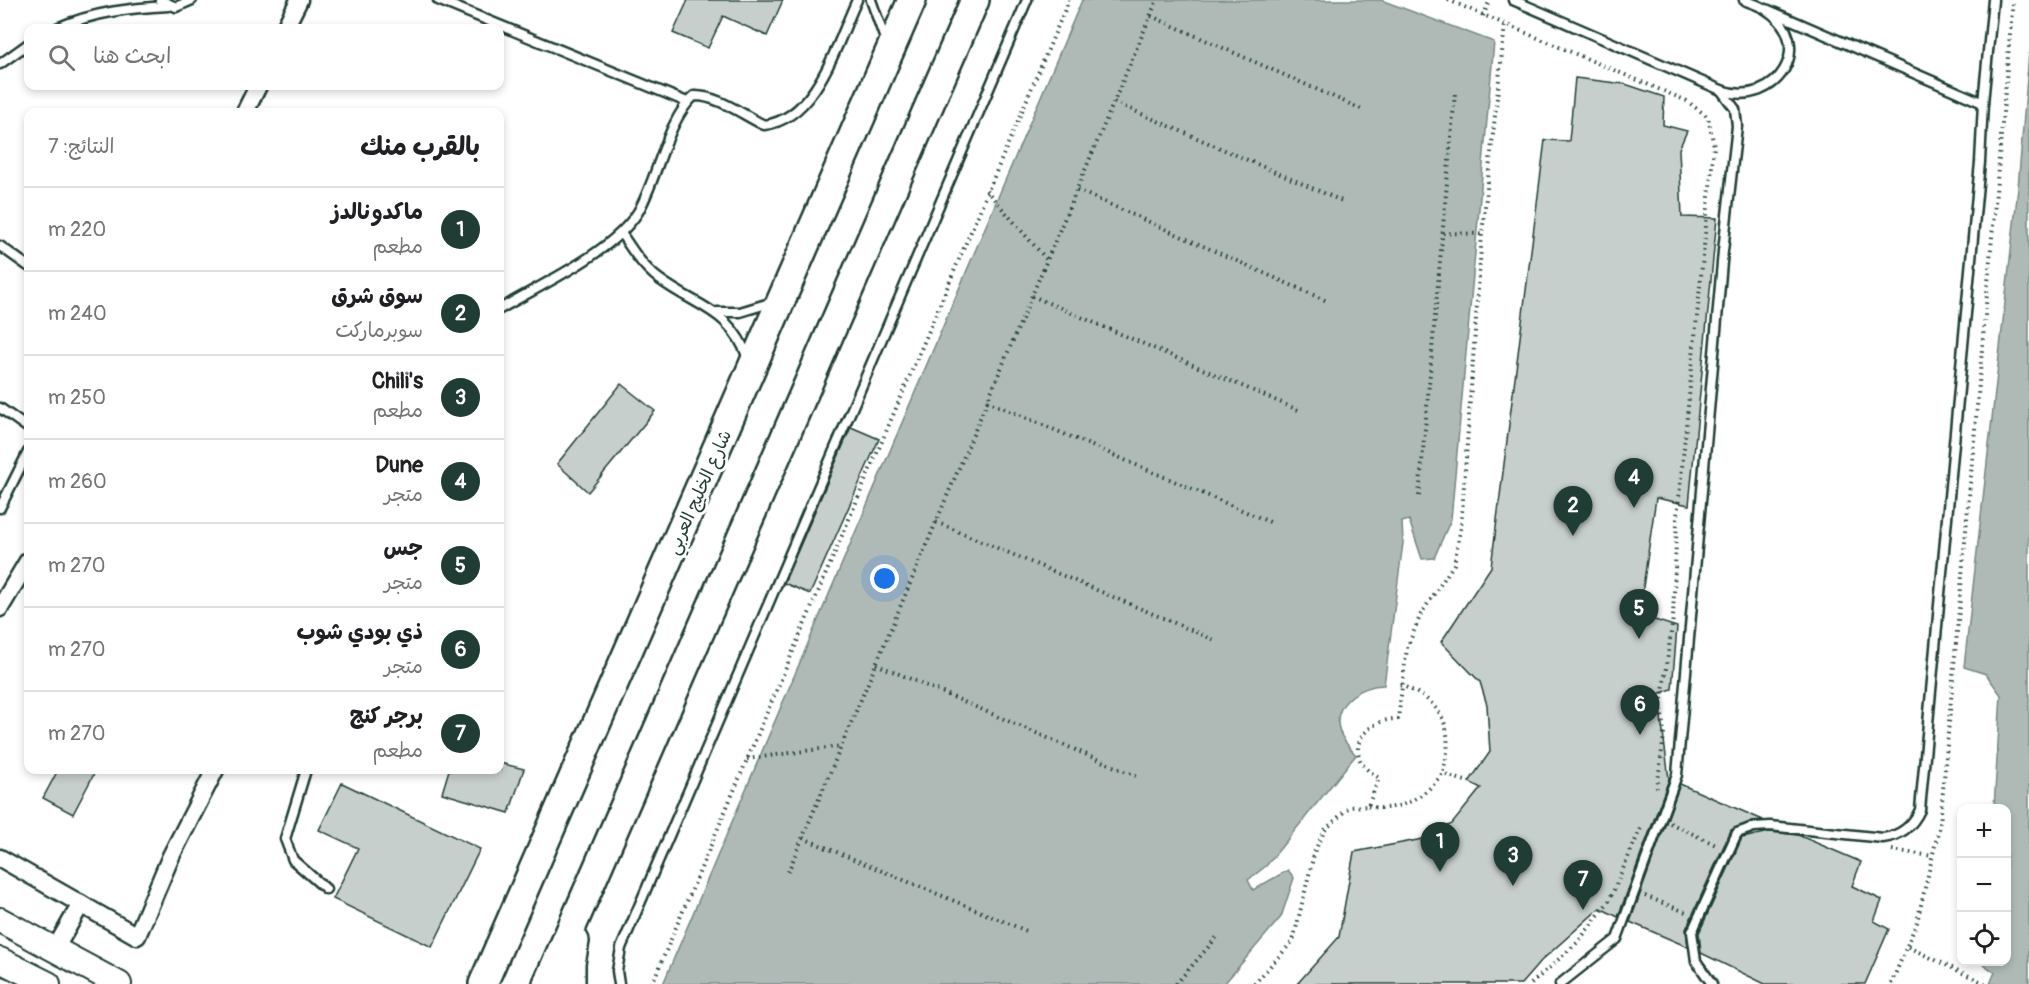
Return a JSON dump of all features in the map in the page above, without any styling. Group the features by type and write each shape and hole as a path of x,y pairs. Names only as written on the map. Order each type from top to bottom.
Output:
{"main road":[{"name":"شارع الخليج العربي","path":"483,984 786,294 912,0"},
{"path":"546,984 974,5"},
{"path":"571,984 571,963 578,928 593,880"},
{"path":"0,920 119,984"},
{"path":"467,984 510,924"},
{"path":"0,960 48,984"}],"street":[{"path":"287,24 299,0"},
{"path":"246,108 256,90"},
{"path":"0,608 24,568"},
{"path":"0,858 137,936 171,856 213,774"},
{"path":"55,949 81,904"}],"lane":[{"path":"160,0 169,6"},
{"path":"66,24 80,18 128,8 183,6 192,0"},
{"path":"438,0 497,24"},
{"path":"504,307 596,253 621,233 643,201 687,102 693,96 704,96 764,125 785,120 802,107 810,97 857,0"},
{"path":"871,0 888,52"},
{"path":"619,984 617,971 621,948 1027,0"},
{"path":"1513,0 1721,90 1736,94 1760,90 1776,80 1786,67 1791,52 1789,38 1766,9"},
{"path":"1537,0 1543,13"},
{"path":"1744,0 1983,104"},
{"path":"1712,984 1700,970 1693,951 1692,932 1737,833 1754,827 1780,826 1888,837 1910,827 1920,810 1993,0"},
{"path":"504,27 687,102"},
{"path":"0,64 24,47"},
{"path":"1560,984 1617,939 1677,776 1723,251 1737,126 1735,110 1721,90"},
{"path":"621,233 644,266 657,277 717,312 742,346 750,374"},
{"path":"0,246 24,263"},
{"path":"717,312 751,310 786,294"},
{"path":"0,408 24,423"},
{"path":"0,507 24,460"},
{"path":"305,774 285,839 293,860 326,890"}],"path":[{"path":"652,984 986,190 1069,0"},
{"path":"788,872 1157,0"},
{"path":"1448,0 1687,101 1708,117 1714,146 1677,517 1673,618 1661,705 1664,735 1656,794"},
{"path":"1483,15 1490,0"},
{"path":"1891,984 1917,922 1940,824 2013,0"},
{"path":"1151,16 1361,110"},
{"path":"1368,806 1379,778 1361,763 1358,748 1363,734 1371,725 1386,719 1398,719 1400,685 1407,648 1421,614 1454,564 1461,527 1482,234 1505,25"},
{"path":"1419,496 1455,93"},
{"path":"1114,102 1342,201"},
{"path":"986,190 1047,260"},
{"path":"1077,190 1327,301"},
{"path":"1443,233 1482,234"},
{"path":"1032,296 1298,410"},
{"path":"987,401 1272,523"},
{"path":"936,522 1216,641"},
{"path":"876,664 1136,776"},
{"path":"1254,984 1293,940 1315,850 1325,830 1349,807 1390,807 1413,801 1435,784 1442,774 1449,743 1446,724 1428,699 1400,685"},
{"path":"746,759 841,746"},
{"path":"1442,774 1469,782"},
{"path":"1531,984 1578,942 1609,901 1648,813 1729,851"},
{"path":"803,837 1029,932"},
{"path":"1616,885 1699,917"},
{"path":"1176,984 1217,937"},
{"path":"1908,947 1986,984"}],"shaded area":[{"path":"1082,0 1381,0 1494,42 1451,519 1434,558 1422,559 1409,520 1402,522 1403,543 1384,685 1357,692 1343,705 1339,713 1340,732 1356,755 1266,866 1248,880 1253,890 1288,870 1294,878 1281,917 1224,984 663,984"},
{"path":"2029,53 2029,984 1990,984 1995,972 1985,966 2011,966 2011,804 1994,804 2001,695 1986,674 1964,667 2018,188"}],"building":[{"path":"688,0 783,0 767,36 723,16 708,48 673,33"},
{"path":"1575,78 1625,84 1664,97 1663,125 1687,131 1679,149 1682,217 1717,218 1689,505 1656,498 1639,615 1677,627 1672,689 1658,694 1669,779 1618,917 1600,908 1541,961 1521,984 1297,984 1339,937 1354,852 1423,839 1452,824 1481,788 1469,782 1490,752 1487,705 1480,682 1441,642 1491,567 1545,140 1569,141"},
{"path":"621,384 655,411 588,492 557,464"},
{"path":"851,427 879,439 810,594 784,583"},
{"path":"504,764 524,769 509,813 442,793 448,774 504,774"},
{"path":"56,774 94,774 73,814 43,798"},
{"path":"342,783 480,849 432,947 333,899 358,848 319,830"},
{"path":"1680,784 1763,820 1752,821 1731,830 1686,929 1688,947 1630,922"},
{"path":"1770,832 1798,835 1861,862 1852,886 1882,900 1874,921 1889,929 1865,984 1765,984 1701,953 1699,933 1742,838"}],"place":[{"name":"Dune","path":"1634,508"},
{"name":"سوق شرق","path":"1573,536"},
{"name":"جس","path":"1639,639"},
{"name":"ذي بودي شوب","path":"1640,735"},
{"name":"ماكدونالدز","path":"1440,872"},
{"name":"Chili's","path":"1513,886"},
{"name":"برجر كنج","path":"1583,910"}]}
